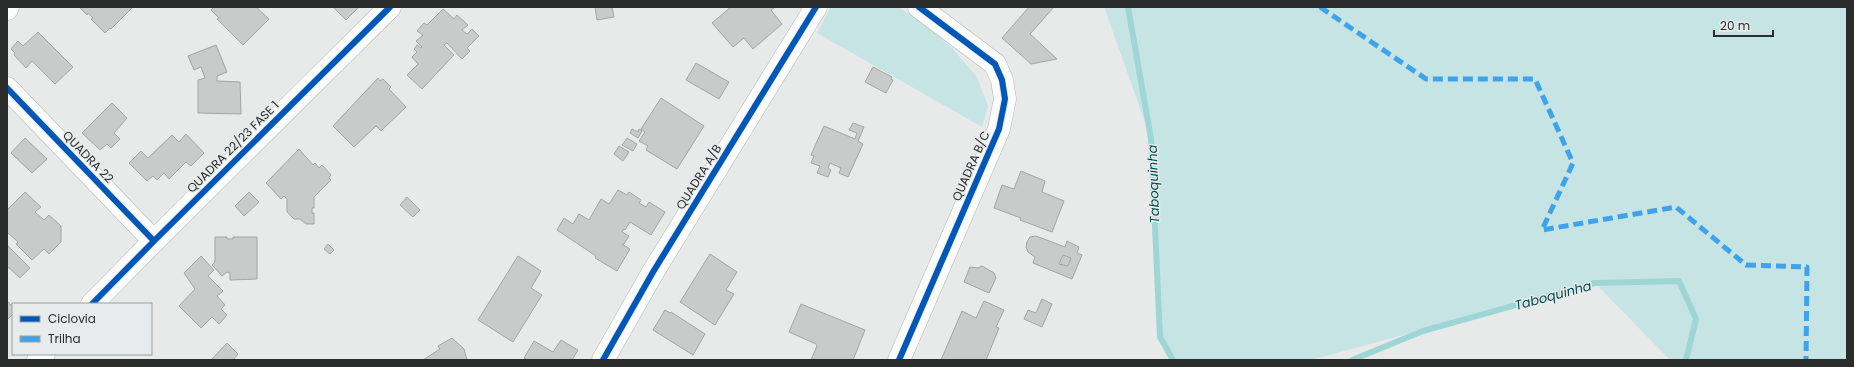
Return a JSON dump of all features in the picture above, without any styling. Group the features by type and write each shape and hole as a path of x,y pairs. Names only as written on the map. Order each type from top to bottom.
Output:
{"street":[{"name":"QUADRA 22/23 FASE 1","path":"93,303 390,7"},
{"name":"QUADRA A/B","path":"603,360 653,272 816,7"},
{"name":"QUADRA B/C","path":"899,360 999,129 1005,99 1002,80 995,64 919,7"},
{"name":"QUADRA 22","path":"7,88 154,241"}],"shaded area":[{"path":"831,7 898,7 924,24 952,48 977,77 988,106 982,127 817,33"},
{"path":"1104,7 1847,7 1847,360 1670,360 1595,283 1311,360 1173,360 1160,337 1151,139"}],"building":[{"path":"79,7 133,7 105,33 91,19 93,18 88,13 87,15"},
{"path":"214,7 256,7 269,19 243,45 217,19 219,18 211,10"},
{"path":"333,7 359,7 346,20"},
{"path":"595,7 612,7 614,17 597,20"},
{"path":"731,7 775,7 771,10 782,24 753,49 744,38 733,47 712,23"},
{"path":"1029,7 1054,7 1030,34 1057,59 1031,64 1002,38"},
{"path":"443,9 454,19 457,15 468,25 462,30 467,34 472,29 479,36 467,48 470,51 462,59 447,43 444,45 454,55 422,89 407,75 418,64 412,57 417,52 414,49 417,45 421,48 422,47 416,41 423,35 417,31 424,23 427,25"},
{"path":"38,32 73,67 55,84 32,61 26,68 14,55 15,53 11,49 18,41 23,46"},
{"path":"216,45 227,72 217,76 217,81 240,82 241,114 198,113 198,80 205,78 201,67 194,70 188,56"},
{"path":"696,63 729,82 719,99 686,80"},
{"path":"873,67 892,77 891,79 893,80 886,93 865,82"},
{"path":"378,78 380,81 383,79 391,87 389,89 406,107 381,131 376,126 354,147 333,126"},
{"path":"661,98 704,126 677,169 646,150 648,146 639,141 645,132 641,129"},
{"path":"112,103 127,118 114,133 120,139 111,148 107,144 100,150 82,133"},
{"path":"853,123 864,127 858,141 863,144 848,177 839,173 841,168 830,163 828,168 831,170 828,177 817,173 820,166 811,163 814,156 811,155 824,126 855,139 857,133 849,130"},
{"path":"632,129 638,132 639,129 642,131 638,138 630,133"},
{"path":"186,134 204,153 191,166 186,162 169,179 164,173 157,180 153,176 147,181 129,163 141,151 148,158 172,135 179,142"},
{"path":"25,138 47,159 32,173 11,153"},
{"path":"627,138 637,144 633,151 622,145"},
{"path":"619,146 629,152 623,161 614,154"},
{"path":"299,149 313,165 315,163 319,168 322,165 331,175 329,178 331,180 314,197 314,208 312,208 312,213 314,213 314,224 306,224 300,219 294,219 287,212 287,199 284,196 281,199 266,183"},
{"path":"1021,171 1045,181 1042,192 1064,201 1052,232 994,208 1002,185 1014,189"},
{"path":"618,190 627,195 629,192 641,200 639,203 646,207 649,202 665,212 651,235 630,222 625,230 624,229 622,232 629,236 624,244 622,244 630,249 617,271 595,258 596,256 557,230 564,218 573,224 579,214 589,220 601,199 609,204"},
{"path":"25,192 41,207 35,212 44,220 49,215 61,226 61,242 49,254 44,249 32,260 16,244 18,242 7,232 7,210"},
{"path":"249,192 259,202 244,216 235,206"},
{"path":"407,197 420,210 413,217 400,205"},
{"path":"1036,236 1065,247 1067,241 1079,247 1077,253 1082,255 1072,279 1033,263 1035,257 1028,252 1026,247 1030,237"},
{"path":"215,237 227,237 227,239 233,239 233,237 257,237 257,279 230,280 230,273 227,272 222,276 212,265 215,262"},
{"path":"328,244 334,250 330,254 324,249"},
{"path":"7,245 30,268 20,278 7,266"},
{"path":"710,254 737,272 726,290 734,294 715,325 680,302"},
{"path":"1063,255 1071,258 1068,266 1059,264"},
{"path":"201,256 214,270 208,276 223,291 217,296 225,305 221,309 227,315 219,324 212,317 201,328 179,306 195,289 184,273"},
{"path":"518,256 541,271 531,288 542,295 513,342 478,320"},
{"path":"982,266 994,273 996,278 989,293 964,282 970,267 978,268"},
{"path":"1042,299 1052,304 1042,327 1024,319 1028,310 1036,313"},
{"path":"7,301 12,306 12,315 7,320"},
{"path":"984,301 1004,310 996,327 999,328 986,360 941,360 962,311 976,318"},
{"path":"801,304 865,330 853,360 811,360 817,346 816,344 789,332"},
{"path":"665,310 670,313 671,312 705,334 693,355 653,330"},
{"path":"452,338 464,349 467,360 423,360 440,349 438,346"},
{"path":"561,340 578,350 572,360 528,360 524,358 534,341 553,352"},
{"path":"227,343 238,354 233,360 211,360"}],"waterway":[{"name":"Taboquinha","path":"1128,7 1151,139 1160,337 1173,360"},
{"name":"Taboquinha","path":"1352,360 1423,331 1595,283 1679,281 1696,319 1686,360"}],"marked path":[{"path":"1320,7 1426,79 1535,79 1573,163 1542,230 1676,207 1746,265 1807,267 1806,360"}],"cycle path":[{"path":"93,303 390,7"},
{"path":"603,360 653,272 816,7"},
{"path":"899,360 999,129 1005,99 1002,80 995,64 919,7"},
{"path":"7,88 154,241"}]}
